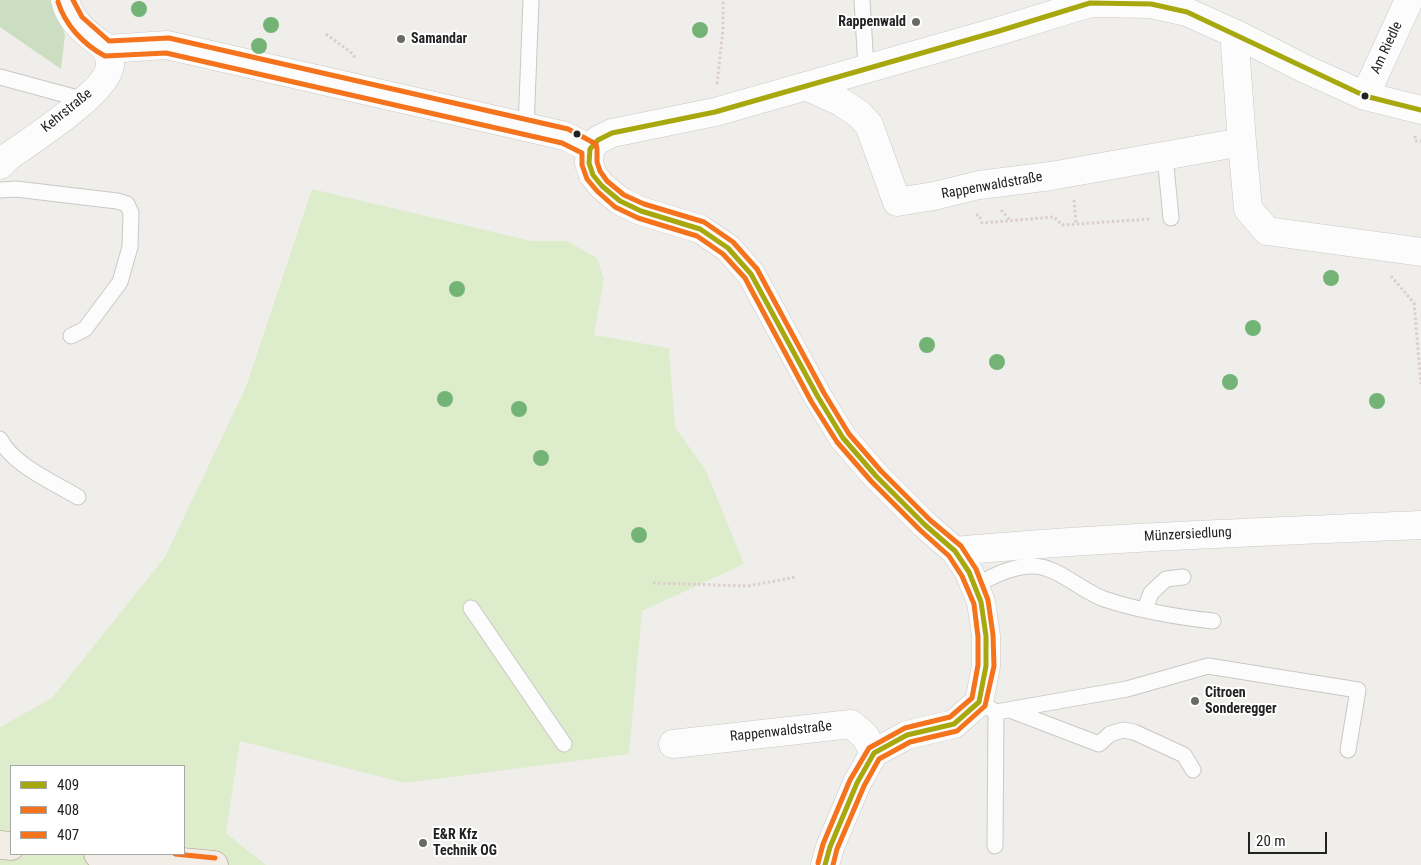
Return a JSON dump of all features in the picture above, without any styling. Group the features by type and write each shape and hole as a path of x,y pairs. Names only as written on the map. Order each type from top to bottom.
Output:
{"main road":[{"path":"109,855 214,865"}],"street":[{"path":"65,0 79,27 107,49 167,45 565,136 590,149"},
{"name":"Am Riedle","path":"1365,96 1409,0"},
{"path":"825,865 830,847 857,784 874,753 906,735 954,724 995,708 986,666 986,636 981,602 969,572 955,551 876,476 843,438 818,397 751,274 728,248 700,229 641,211 620,201 602,186 594,175 589,163 590,149 598,140 612,133 715,112 1086,2 1151,4 1187,12 1365,96 1421,110"},
{"path":"1238,36 1235,45 1248,209 1267,231 1415,251"},
{"name":"Kehrstraße","path":"3,159 85,100 104,79 110,65 107,49"},
{"name":"Rappenwaldstraße","path":"806,86 841,102 859,114 869,125 897,202 934,196 979,185 1051,176 1242,142"},
{"name":"Münzersiedlung","path":"955,551 1046,543 1210,533 1421,525"},
{"name":"Rappenwaldstraße","path":"673,744 851,724 865,736 874,753"}],"lane":[{"path":"526,128 532,0"},
{"path":"862,0 866,68"},
{"path":"0,77 85,100"},
{"path":"1166,156 1171,218"},
{"path":"0,190 16,189 117,201 127,204 131,213 130,248 120,282 85,329 72,336"},
{"path":"0,439 4,448 29,468 78,496"},
{"path":"975,586 991,577 1015,568 1034,565 1053,571 1103,599 1169,616 1213,621"},
{"path":"1144,609 1151,593 1166,579 1182,577"},
{"path":"471,608 564,744"},
{"path":"995,708 1127,689 1208,666 1358,690 1348,750"},
{"path":"995,708 1099,744 1110,734 1123,730 1134,732 1184,754 1194,770"},
{"path":"995,708 995,846"}],"path":[{"path":"717,86 723,30 723,0"},
{"path":"326,34 355,58"},
{"path":"971,215 979,215 982,223 1054,217 1062,225 1171,218"},
{"path":"1415,251 1408,260 1390,275 1414,303 1419,329 1421,384"},
{"path":"1414,303 1421,302"},
{"path":"653,583 748,586 796,577"}],"green space":[{"path":"0,0 53,0 65,35 61,69 0,27"},
{"path":"312,189 531,241 567,241 597,258 604,279 594,335 669,348 675,427 706,471 744,564 642,611 629,754 405,783 240,741 226,833 266,865 0,865 0,727 52,698 165,557 246,387"}],"transit line":[{"name":"407","path":"73,0 82,17 109,41 169,38 568,129 596,144 597,162 600,171 607,181 624,195 644,204 704,222 733,242 757,269 824,393 849,434 881,471 930,520 961,546 976,569 988,600 993,635 994,666 985,706 957,731 910,742 879,759 864,786 837,849 833,865"},
{"name":"408","path":"58,2 65,19 76,34 105,56 166,53 562,143 582,153 582,165 587,179 615,207 638,218 697,236 723,254 745,278 811,401 837,442 871,481 949,556 962,576 974,604 978,637 978,665 972,698 950,717 905,728 869,748 850,780 823,844 818,863"},
{"name":"409","path":"825,865 830,847 857,783 874,753 907,735 954,724 979,702 986,666 986,636 981,602 969,572 955,551 925,525 876,476 843,438 818,397 751,274 728,248 700,229 641,211 620,201 602,186 593,175 589,163 590,149 598,140 612,133 715,112 1090,3 1151,4 1187,12 1365,96 1421,110"},
{"name":"407","path":"185,855 215,858"}],"place":[{"name":"Rappenwald","path":"916,22"},
{"name":"Samandar","path":"401,39"},
{"name":"Citroen Sonderegger","path":"1195,701"},
{"name":"E&R Kfz Technik OG","path":"423,843"}]}
